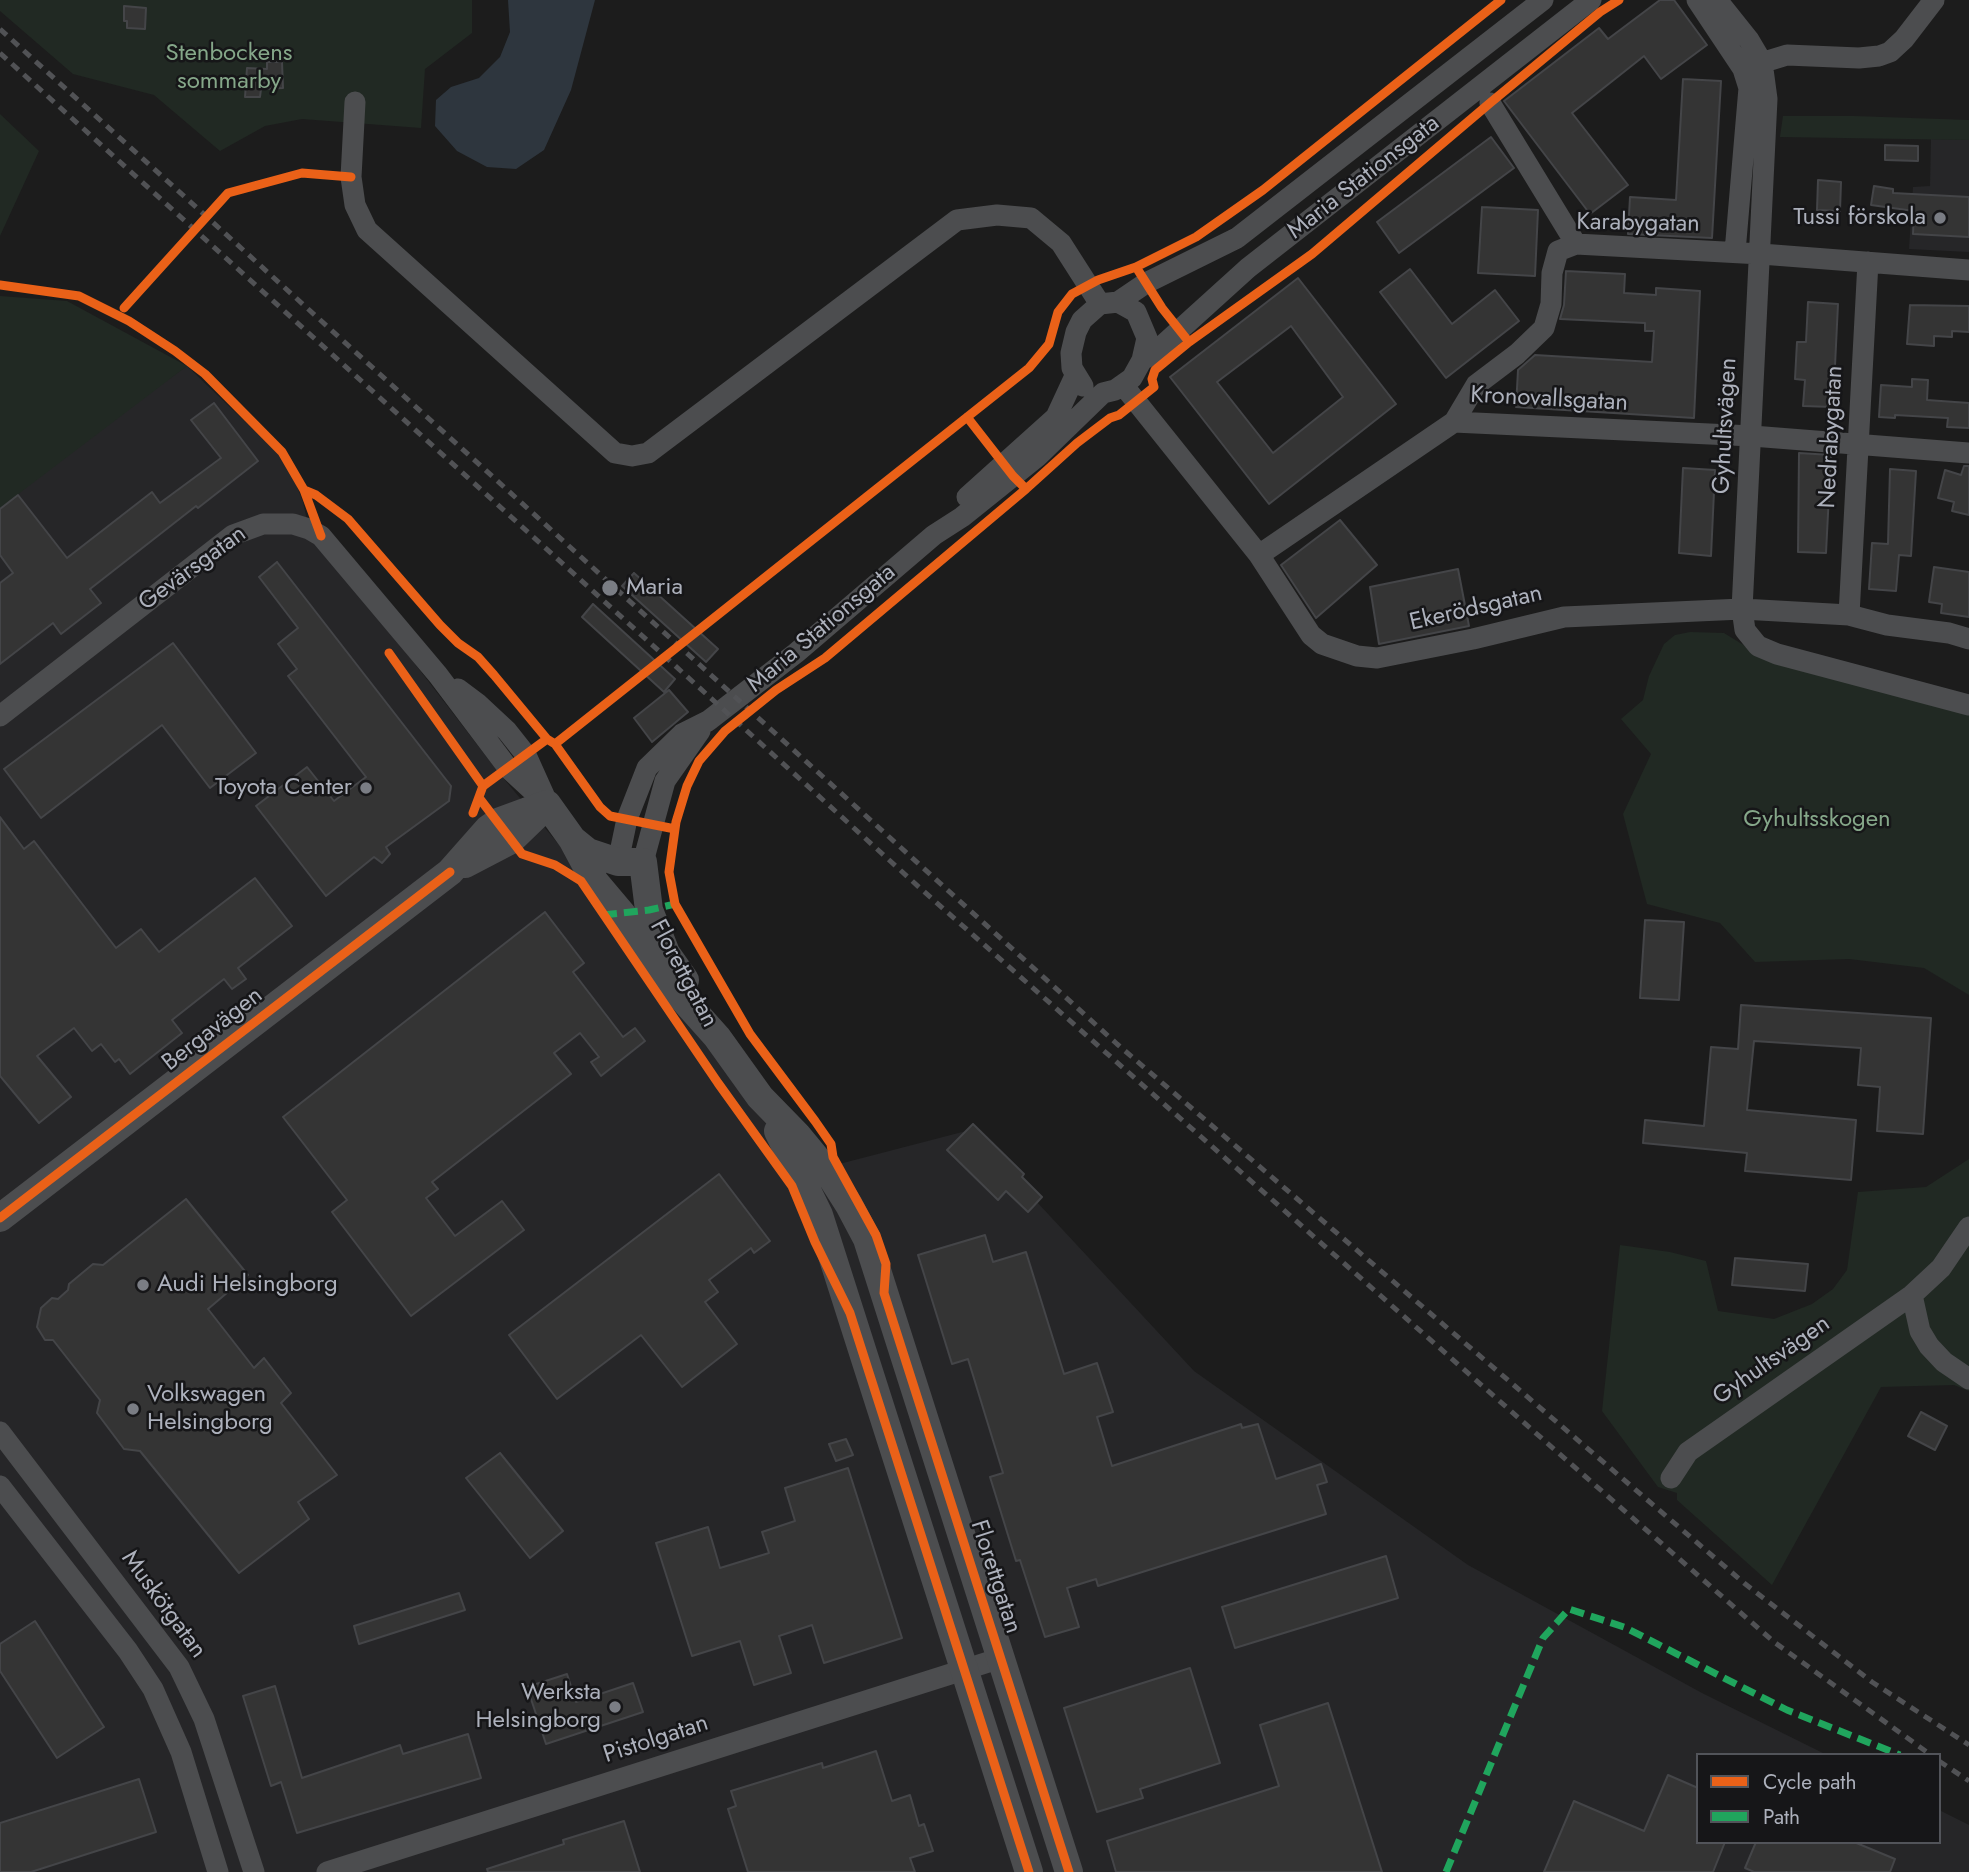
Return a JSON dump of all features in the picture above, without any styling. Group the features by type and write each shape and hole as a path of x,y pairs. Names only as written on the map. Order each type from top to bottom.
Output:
{"street":[{"name":"Maria Stationsgata","path":"934,535 943,520 1056,417 1075,376 1071,353 1076,332 1088,314 1146,282 1237,238 1543,0"},
{"name":"Maria Stationsgata","path":"635,912 627,819 648,768 682,734 708,721 796,653 934,535 962,517 1038,456 1103,393 1115,390 1132,378 1142,360 1153,354 1248,268 1591,0"},
{"name":"Gyhultsvägen","path":"1697,0 1753,66"},
{"name":"Gyhultsvägen","path":"1717,0 1749,40 1753,66 1767,99 1742,609 1745,630 1753,641 1766,650 1969,705"},
{"path":"1753,66 1787,55 1859,58 1880,56 1890,52 1904,39 1934,0"},
{"name":"Gyhultsvägen","path":"1735,252 1753,66"},
{"path":"355,102 351,177 355,205 367,230 615,453 632,456 648,453 957,220 997,215 1031,218 1061,243 1109,303 1132,308 1142,323 1147,338 1142,360"},
{"path":"1490,103 1576,244"},
{"name":"Karabygatan","path":"1454,422 1476,385 1517,354 1544,328 1551,304 1552,273 1558,251 1576,244 1735,252 1969,270"},
{"name":"Nedrabygatan","path":"1849,615 1868,262"},
{"path":"1075,376 1083,385 1103,393"},
{"name":"Ekerödsgatan","path":"1123,385 1259,555 1311,635 1322,644 1357,656 1377,658 1564,617 1742,609 1849,615 1887,625 1949,633 1969,639"},
{"name":"Kronovallsgatan","path":"1259,555 1454,422 1752,436 1969,453"},
{"name":"Gevärsgatan","path":"0,716 233,535 269,523 303,526 321,537 439,675 478,704 507,731 526,755 548,804 572,839 587,852 631,862"},
{"name":"Bergavägen","path":"0,1218 450,872 511,840 548,804"},
{"name":"Florettgatan","path":"572,839 595,882 635,912 691,989 717,1037 761,1097 830,1175 867,1239 1069,1872"},
{"name":"Florettgatan","path":"761,1097 819,1215 1029,1872"},
{"name":"Gyhultsvägen","path":"1671,1478 1688,1452 1912,1294 1941,1268 1969,1227"},
{"path":"1912,1294 1920,1331 1928,1346 1944,1362 1969,1379"},
{"name":"Muskötgatan","path":"0,1432 179,1667 204,1719 254,1872"},
{"path":"0,1486 121,1642 153,1689 181,1752 218,1872"},
{"name":"Pistolgatan","path":"327,1872 1001,1658"}],"shaded area":[{"path":"508,0 595,0 571,90 544,150 516,169 487,167 457,151 435,126 436,100 451,87 479,78 500,57 510,32"},
{"name":"Tussi förskola","path":"1931,139 1969,140 1969,252 1909,249 1913,187 1930,186"},
{"path":"187,366 279,454 293,476 308,525 499,773 820,1169 970,1130 1194,1371 1468,1565 1702,1693 1823,1753 1696,1753 1696,1844 1941,1844 1941,1811 1969,1825 1969,1872 0,1872 0,505 112,419"}],"green space":[{"name":"Stenbockens sommarby","path":"0,0 472,0 472,33 425,69 421,128 302,119 265,126 220,151 154,95 73,74 0,11"},
{"path":"0,114 39,151 0,236"},
{"path":"1783,116 1969,120 1969,140 1780,137"},
{"path":"0,296 67,301 187,366 0,508"},
{"name":"Gyhultsskogen","path":"1690,632 1724,633 1773,663 1969,715 1969,995 1924,968 1849,959 1755,962 1720,923 1647,904 1623,814 1651,754 1621,719 1643,700 1649,676 1664,644 1675,635"},
{"path":"1969,1159 1969,1391 1954,1385 1881,1387 1772,1585 1677,1500 1677,1493 1658,1487 1602,1411 1620,1245 1670,1252 1706,1261 1718,1311 1774,1319 1812,1304 1833,1289 1847,1270 1858,1192 1926,1187"}],"building":[{"path":"1660,0 1674,0 1707,45 1661,79 1644,56 1572,113 1628,185 1590,214 1504,101 1599,28 1608,39"},
{"path":"124,6 146,8 145,29 127,28"},
{"path":"267,62 282,62 283,88 261,89 260,97 245,97 247,68 267,69"},
{"path":"1683,79 1721,81 1712,238 1628,234 1630,197 1676,200"},
{"path":"1491,137 1514,168 1399,253 1377,222"},
{"path":"1885,145 1918,146 1918,161 1885,160"},
{"path":"1818,180 1841,182 1840,211 1817,210"},
{"path":"1874,186 1893,189 1893,193 1969,197 1969,237 1913,234 1914,211 1871,205"},
{"path":"1482,207 1538,210 1535,276 1478,273"},
{"path":"1410,269 1452,324 1495,290 1519,321 1446,378 1380,292"},
{"path":"1566,271 1625,274 1624,293 1656,295 1656,288 1700,291 1694,418 1516,407 1518,370 1535,355 1652,362 1654,331 1645,331 1645,323 1560,319 1564,305"},
{"path":"1298,278 1396,404 1269,504 1170,377","holes":["1291,326 1343,397 1273,453 1217,382"]},
{"path":"1808,302 1838,304 1833,407 1803,406 1805,380 1795,379 1797,342 1806,342"},
{"path":"1910,305 1969,306 1969,332 1952,331 1952,337 1934,336 1934,346 1907,344"},
{"path":"1912,379 1928,380 1927,400 1969,403 1969,428 1947,427 1948,418 1895,415 1895,418 1879,417 1881,385 1912,387"},
{"path":"214,403 258,461 90,589 101,603 61,634 53,623 0,664 0,583 13,573 0,555 0,509 18,495 67,558 152,492 160,503 221,458 191,420"},
{"path":"1799,453 1831,455 1826,553 1798,552"},
{"path":"1964,466 1969,466 1969,515 1952,511 1954,502 1938,498 1945,470 1961,475"},
{"path":"1683,468 1715,470 1711,556 1679,553"},
{"path":"1890,469 1916,471 1911,556 1899,555 1896,591 1869,589 1872,543 1888,544"},
{"path":"1340,520 1377,565 1316,618 1281,565"},
{"path":"277,562 451,786 449,801 386,847 390,854 382,863 374,857 326,896 256,806 307,767 334,801 366,777 288,676 297,669 278,644 298,628 259,577"},
{"path":"1934,567 1969,572 1969,617 1941,613 1942,604 1929,602"},
{"path":"1458,569 1469,626 1379,644 1370,587"},
{"path":"634,573 718,649 706,662 622,586"},
{"path":"593,604 675,679 664,692 582,617"},
{"path":"173,643 256,753 210,788 162,725 41,818 4,769"},
{"path":"669,690 688,712 652,742 634,718"},
{"path":"0,817 24,849 34,841 116,948 141,929 159,952 255,878 292,926 238,968 246,979 232,989 224,979 172,1020 182,1033 130,1074 119,1059 115,1062 101,1044 92,1051 74,1028 37,1056 71,1097 39,1123 0,1076"},
{"path":"545,912 584,963 573,972 623,1037 635,1028 645,1041 601,1076 591,1062 599,1057 580,1033 554,1053 571,1074 432,1182 438,1189 426,1198 455,1236 502,1201 524,1230 411,1316 332,1212 347,1200 283,1117"},
{"path":"1645,920 1684,922 1679,1000 1640,998"},
{"path":"1741,1005 1931,1018 1923,1134 1877,1131 1880,1087 1858,1085 1861,1048 1754,1041 1747,1110 1856,1120 1851,1180 1745,1171 1747,1153 1643,1143 1645,1120 1704,1126 1711,1047 1738,1049"},
{"path":"973,1124 1024,1174 1022,1177 1042,1197 1028,1212 1006,1191 998,1200 947,1150"},
{"path":"719,1174 770,1241 754,1253 751,1248 709,1280 718,1292 705,1302 737,1344 682,1387 641,1335 557,1399 509,1335"},
{"path":"186,1199 248,1275 208,1309 254,1368 264,1358 291,1393 281,1403 337,1475 298,1502 309,1519 239,1573 140,1451 124,1449 97,1413 100,1400 53,1340 45,1340 37,1327 41,1308 52,1298 58,1299 68,1290 69,1284 93,1264 103,1265"},
{"path":"985,1235 993,1262 1026,1252 1064,1374 1097,1363 1113,1412 1097,1417 1112,1466 1241,1424 1242,1428 1258,1424 1276,1479 1321,1464 1327,1482 1317,1485 1326,1514 1098,1586 1096,1579 1067,1588 1079,1627 1045,1637 1020,1560 1016,1561 990,1477 1003,1473 968,1359 952,1364 918,1255"},
{"path":"1735,1258 1808,1264 1805,1291 1732,1285"},
{"path":"1921,1412 1947,1426 1935,1450 1908,1436"},
{"path":"846,1439 853,1455 836,1461 829,1444"},
{"path":"500,1453 563,1531 530,1558 466,1478"},
{"path":"848,1468 902,1638 824,1663 812,1625 779,1636 791,1673 754,1685 740,1641 692,1656 656,1543 708,1527 720,1568 769,1553 762,1532 795,1521 785,1488"},
{"path":"1386,1556 1398,1598 1235,1648 1222,1607"},
{"path":"459,1593 465,1610 359,1644 354,1626"},
{"path":"35,1621 104,1727 57,1758 0,1671 0,1644"},
{"path":"1190,1668 1220,1763 1140,1789 1143,1798 1097,1812 1064,1708"},
{"path":"567,1674 576,1702 633,1683 643,1712 546,1744 527,1687"},
{"path":"275,1686 302,1778 400,1745 403,1754 468,1734 481,1778 297,1833 281,1782 271,1786 243,1696"},
{"path":"1328,1703 1382,1872 1116,1872 1107,1841 1279,1786 1260,1725"},
{"path":"876,1751 892,1801 910,1795 919,1826 924,1824 933,1851 910,1858 915,1872 748,1872 728,1809 736,1806 731,1791 822,1763 823,1768"},
{"path":"1668,1775 1696,1787 1696,1844 1724,1844 1713,1872 1544,1872 1574,1801 1644,1831"},
{"path":"139,1779 156,1832 31,1872 0,1872 0,1823"},
{"path":"624,1821 640,1872 488,1872 487,1869 564,1844 563,1840"},
{"path":"1755,1844 1859,1844 1895,1859 1890,1872 1754,1872 1745,1868"}],"railway":[{"path":"0,29 1117,1044 1744,1583 1872,1682 1969,1745"},
{"path":"0,53 920,888 1530,1428 1774,1642 1928,1753"},
{"path":"1941,1762 1969,1781"}],"marked path":[{"path":"603,915 675,904"},
{"path":"1446,1872 1543,1638 1569,1609 1624,1627 1787,1710 1895,1753"}],"cycle path":[{"path":"555,744 1029,368 1049,344 1058,312 1072,294 1098,280 1136,267 1196,237 1263,190 1501,0"},
{"path":"1069,1872 884,1293 886,1264 876,1235 833,1157 831,1144 750,1034 675,904 669,872 676,822 687,786 699,761 725,731 776,690 825,658 1077,443 1154,387 1152,379 1155,370 1189,342 1312,254 1490,103 1600,12 1619,0"},
{"path":"124,308 228,193 302,173 351,177"},
{"path":"1136,267 1162,308 1189,342"},
{"path":"0,285 79,296 129,321 205,374 282,452 304,490 321,536"},
{"path":"967,417 1026,489"},
{"path":"304,490 316,495 348,519 440,625 458,643 478,657 547,739"},
{"path":"389,653 483,786"},
{"path":"473,813 483,786 547,739 555,744 600,807 610,816 675,829"},
{"path":"480,799 522,854 555,865 581,881 718,1083 792,1186 815,1242 850,1313 1029,1872"},
{"path":"0,1218 450,872"}],"place":[{"name":"Tussi förskola","path":"1940,218"},
{"name":"Maria","path":"610,588"},
{"name":"Toyota Center","path":"366,788"},
{"name":"Audi Helsingborg","path":"143,1285"},
{"name":"Volkswagen Helsingborg","path":"133,1409"},
{"name":"Werksta Helsingborg","path":"615,1707"}]}
